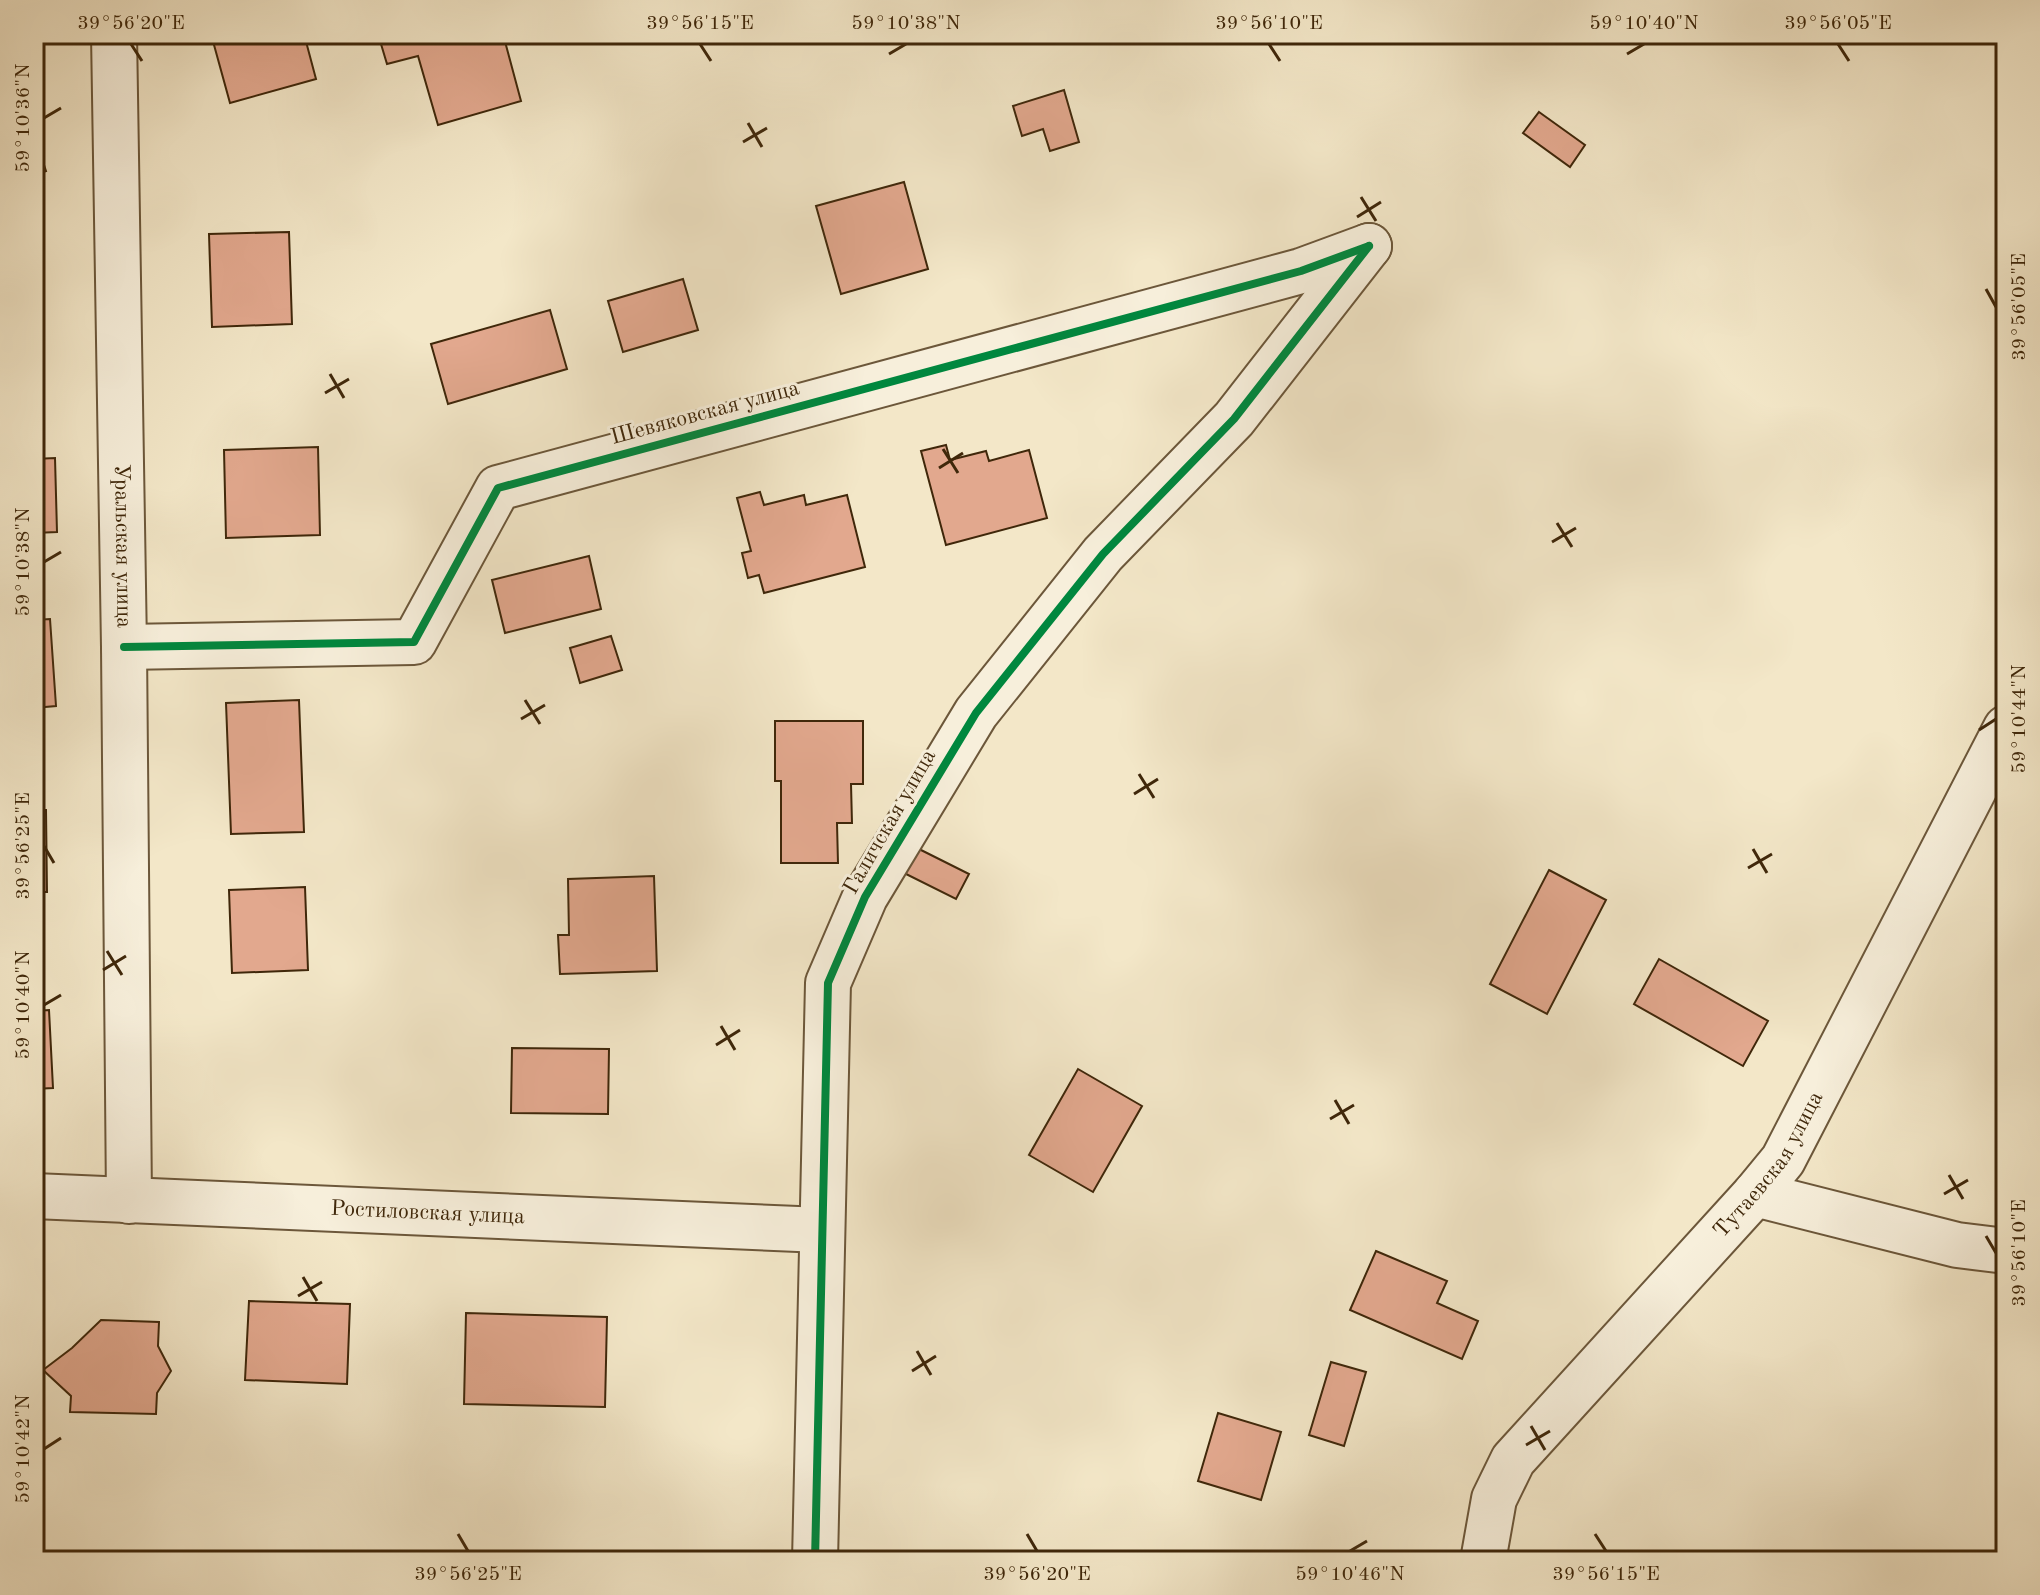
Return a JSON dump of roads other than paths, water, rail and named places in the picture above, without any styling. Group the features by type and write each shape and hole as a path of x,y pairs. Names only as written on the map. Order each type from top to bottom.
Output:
{"street":[{"name":"Уральская улица","path":"114,34 129,1201"},
{"name":"Шевяковская улица","path":"124,647 414,642 498,488 1301,271 1369,246"},
{"name":"Галичская улица","path":"815,1561 828,983 865,897 976,713 1103,554 1234,419 1369,246"},
{"name":"Тутаевская улица","path":"1483,1561 1494,1499 1513,1460 1783,1160 2006,728"},
{"path":"1755,1194 1957,1245 2006,1251"},
{"name":"Ростиловская улица","path":"34,1196 822,1230"}]}
